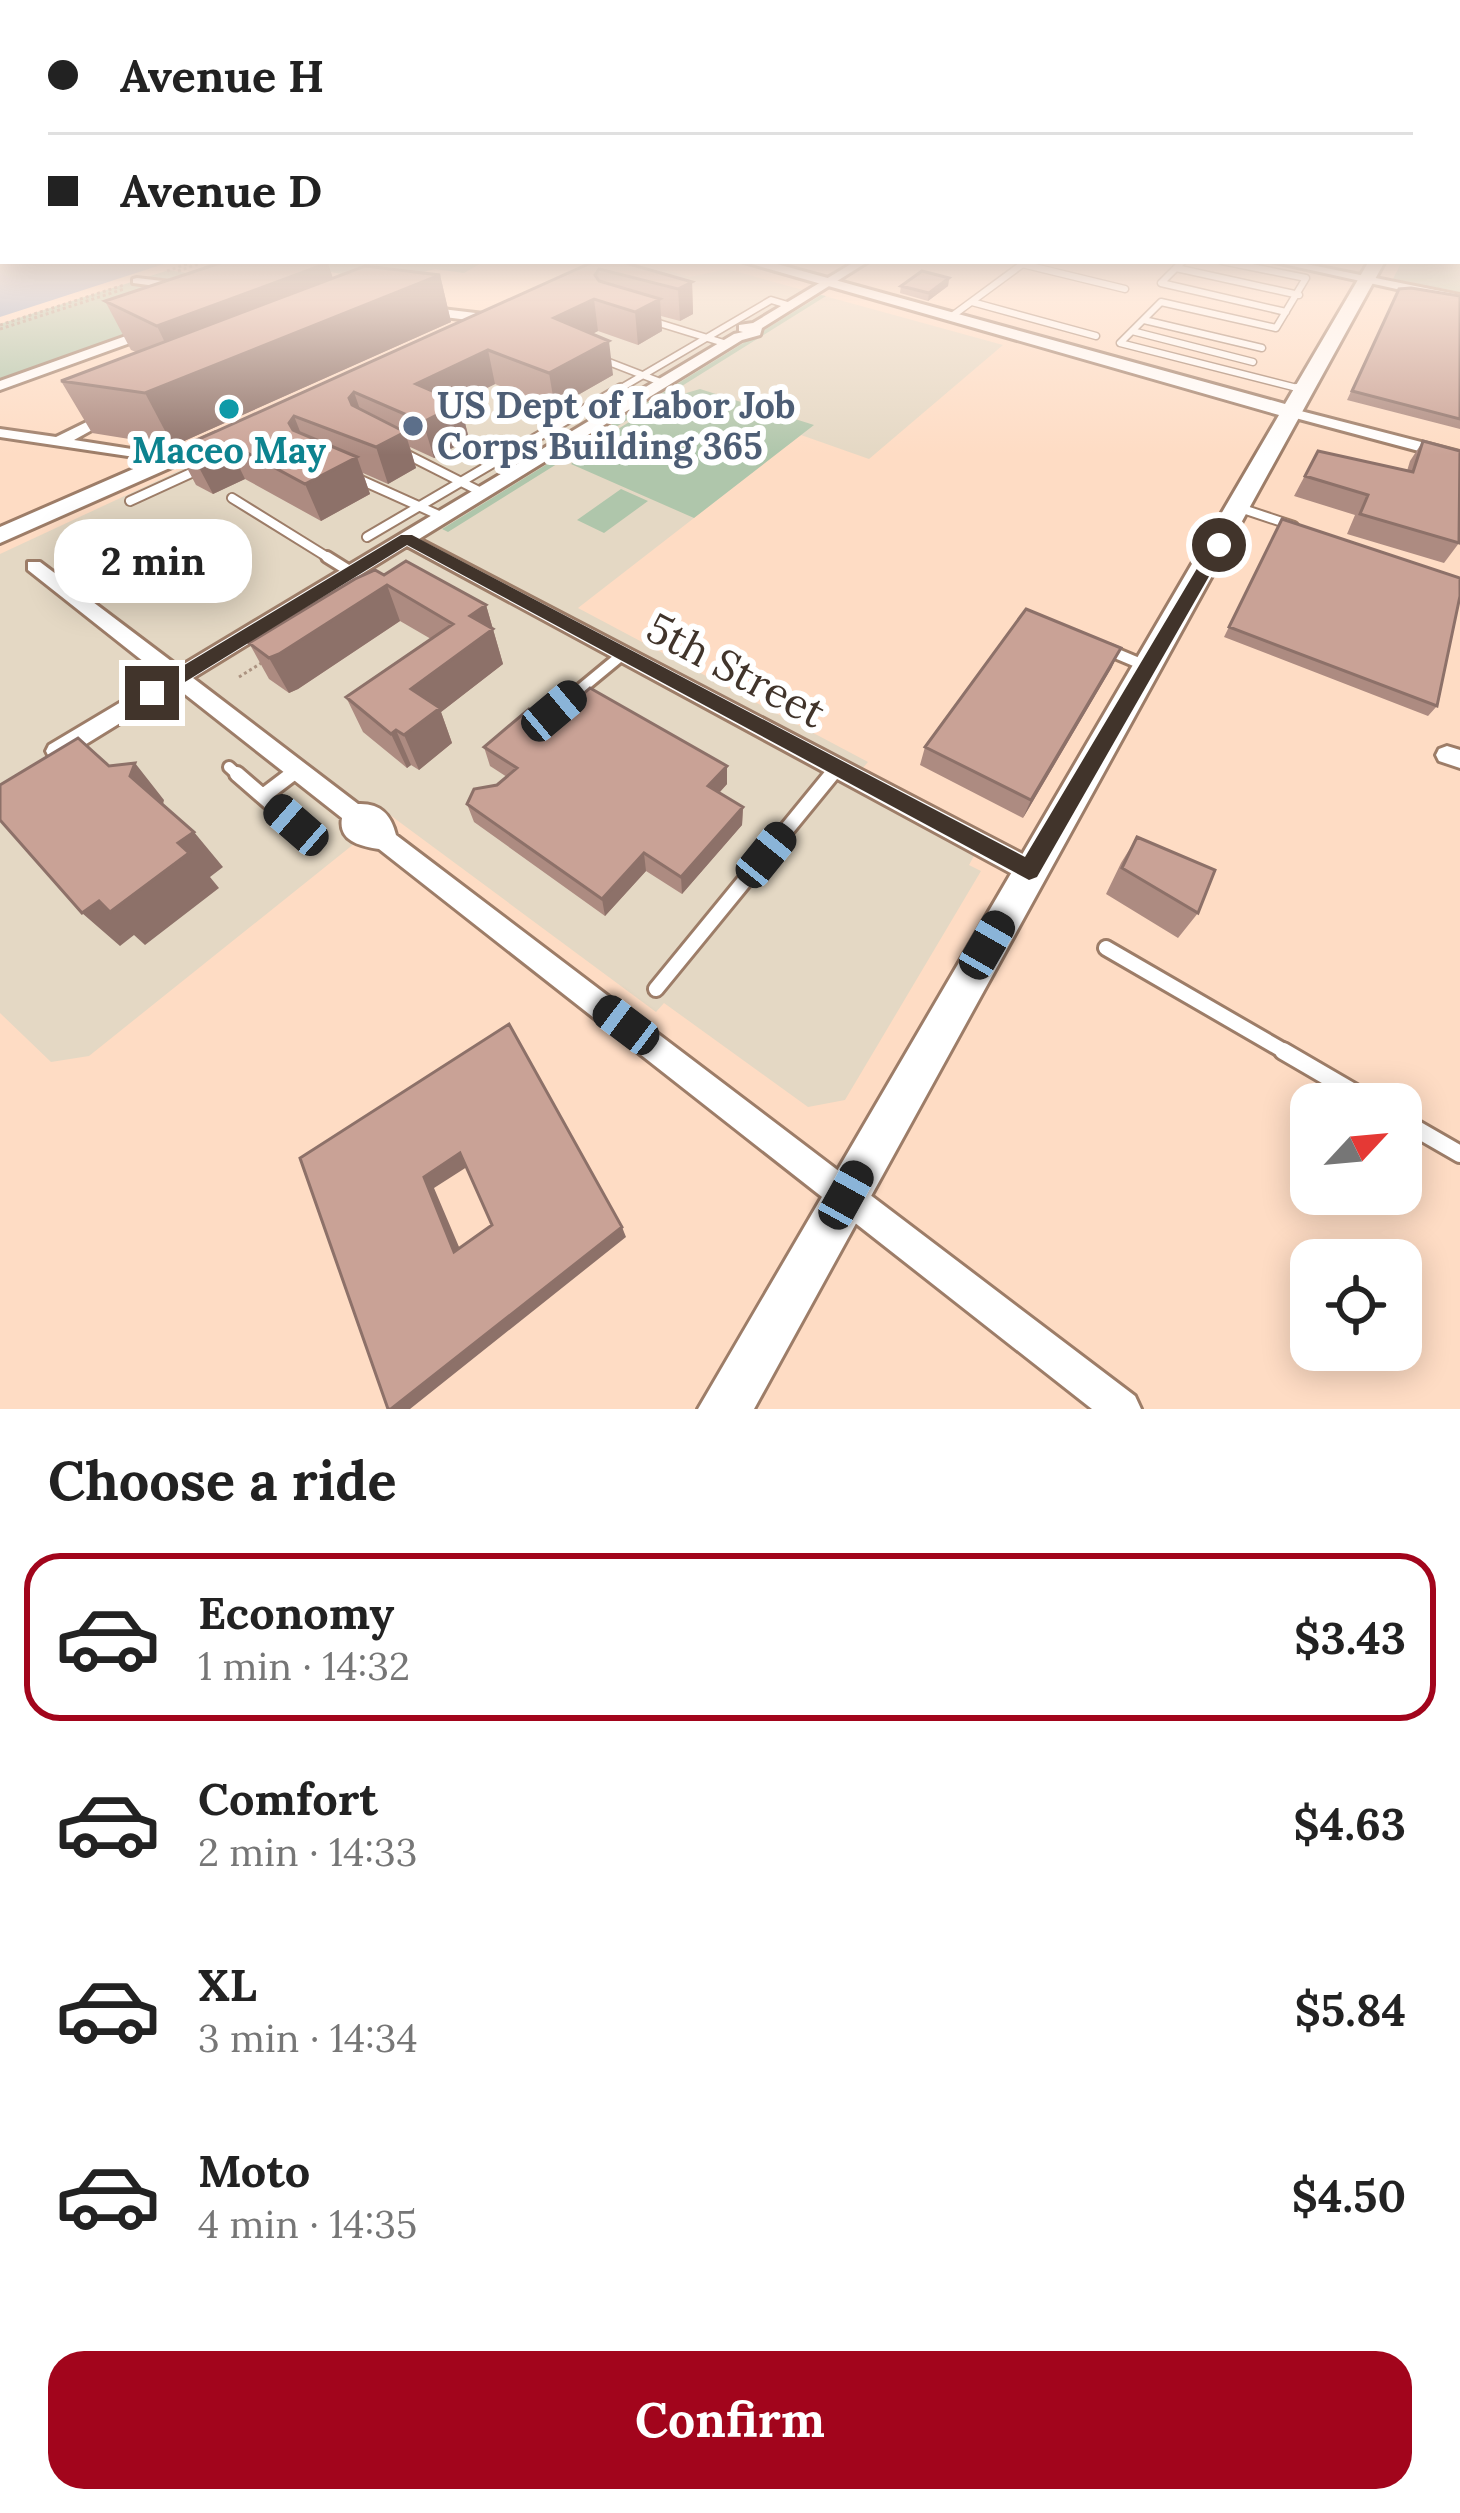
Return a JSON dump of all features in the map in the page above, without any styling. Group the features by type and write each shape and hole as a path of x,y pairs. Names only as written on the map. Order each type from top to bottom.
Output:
{"street":[{"path":"449,335 472,324"},
{"path":"36,764 733,341 756,332 760,324"},
{"path":"983,324 1299,402 1460,458"},
{"path":"725,1409 1342,324"},
{"path":"0,386 167,326"},
{"path":"59,442 126,410"},
{"path":"0,446 9,434 170,460"},
{"path":"0,536 227,434"},
{"name":"5th Street","path":"406,539 1029,870"},
{"path":"34,566 354,814 369,813 381,822 386,839 1122,1409"}],"lane":[{"path":"661,324 733,341"},
{"path":"367,537 731,324"},
{"path":"1051,324 1096,336"},
{"path":"1140,324 1120,343 1238,371 1299,402"},
{"path":"1160,324 1262,348"},
{"path":"1257,324 1276,328"},
{"path":"1238,371 1253,362 1279,324"},
{"path":"1132,331 1253,362"},
{"path":"592,356 663,383"},
{"path":"388,444 482,493"},
{"path":"130,501 217,461"},
{"path":"334,468 443,517"},
{"path":"232,498 351,572"},
{"path":"1240,508 1306,530"},
{"path":"1097,646 1149,667"},
{"path":"554,711 623,654"},
{"path":"229,767 296,825"},
{"path":"656,989 837,768"},
{"path":"262,796 297,770"},
{"path":"1106,948 1338,1083"},
{"path":"1422,1132 1460,1154"}],"path":[{"path":"239,677 269,659"}],"shaded area":[{"path":"495,324 926,324 1003,345 869,459 801,435 578,608 868,762 847,786 975,854 969,865 981,871 845,1100 808,1107 664,1003 656,1012 390,815 89,1056 51,1062 0,1013 0,554"}],"green space":[{"path":"1,324 169,324 0,383"},
{"path":"774,324 782,324 448,532 442,529"},
{"path":"700,389 814,425 694,518 571,464 575,461 570,459 666,399"},
{"path":"621,489 648,501 604,533 577,520"}],"building":[{"path":"212,324 318,324 145,393 61,381"},
{"path":"455,324 568,324 609,341 549,373 488,350 416,384 460,403 423,422 354,392 349,398 352,405 405,432 376,447 294,416 289,423 293,430 357,457 305,484 227,442 194,458 177,449"},
{"path":"1383,324 1460,324 1460,419 1352,391"},
{"path":"1423,441 1460,451 1459,543 1360,514 1368,495 1305,476 1318,451 1413,472"},
{"path":"1282,519 1460,578 1437,706 1229,627"},
{"path":"406,561 486,605 470,616 493,629 411,689 440,708 404,735 396,730 391,734 346,697 453,624 387,585 279,654 269,658 249,643 355,579 375,570 384,575"},
{"path":"1026,609 1121,648 1031,800 925,747"},
{"path":"590,688 727,766 708,786 743,807 681,877 644,853 602,899 467,804 474,789 497,785 517,768 484,747 529,709 551,722"},
{"path":"78,738 109,766 135,763 130,776 194,832 178,843 189,853 110,912 99,901 82,913 0,820 0,785"},
{"path":"1137,837 1215,870 1198,913 1122,868"},
{"path":"509,1024 622,1227 388,1409 300,1158","holes":["460,1153 492,1225 454,1252 424,1177"]}],"place":[{"name":"Maceo May","path":"229,409"},
{"name":"US Dept of Labor Job Corps Building 365","path":"413,426"}],"route":[{"path":"152,693 406,539 1029,870 1219,545"}]}
